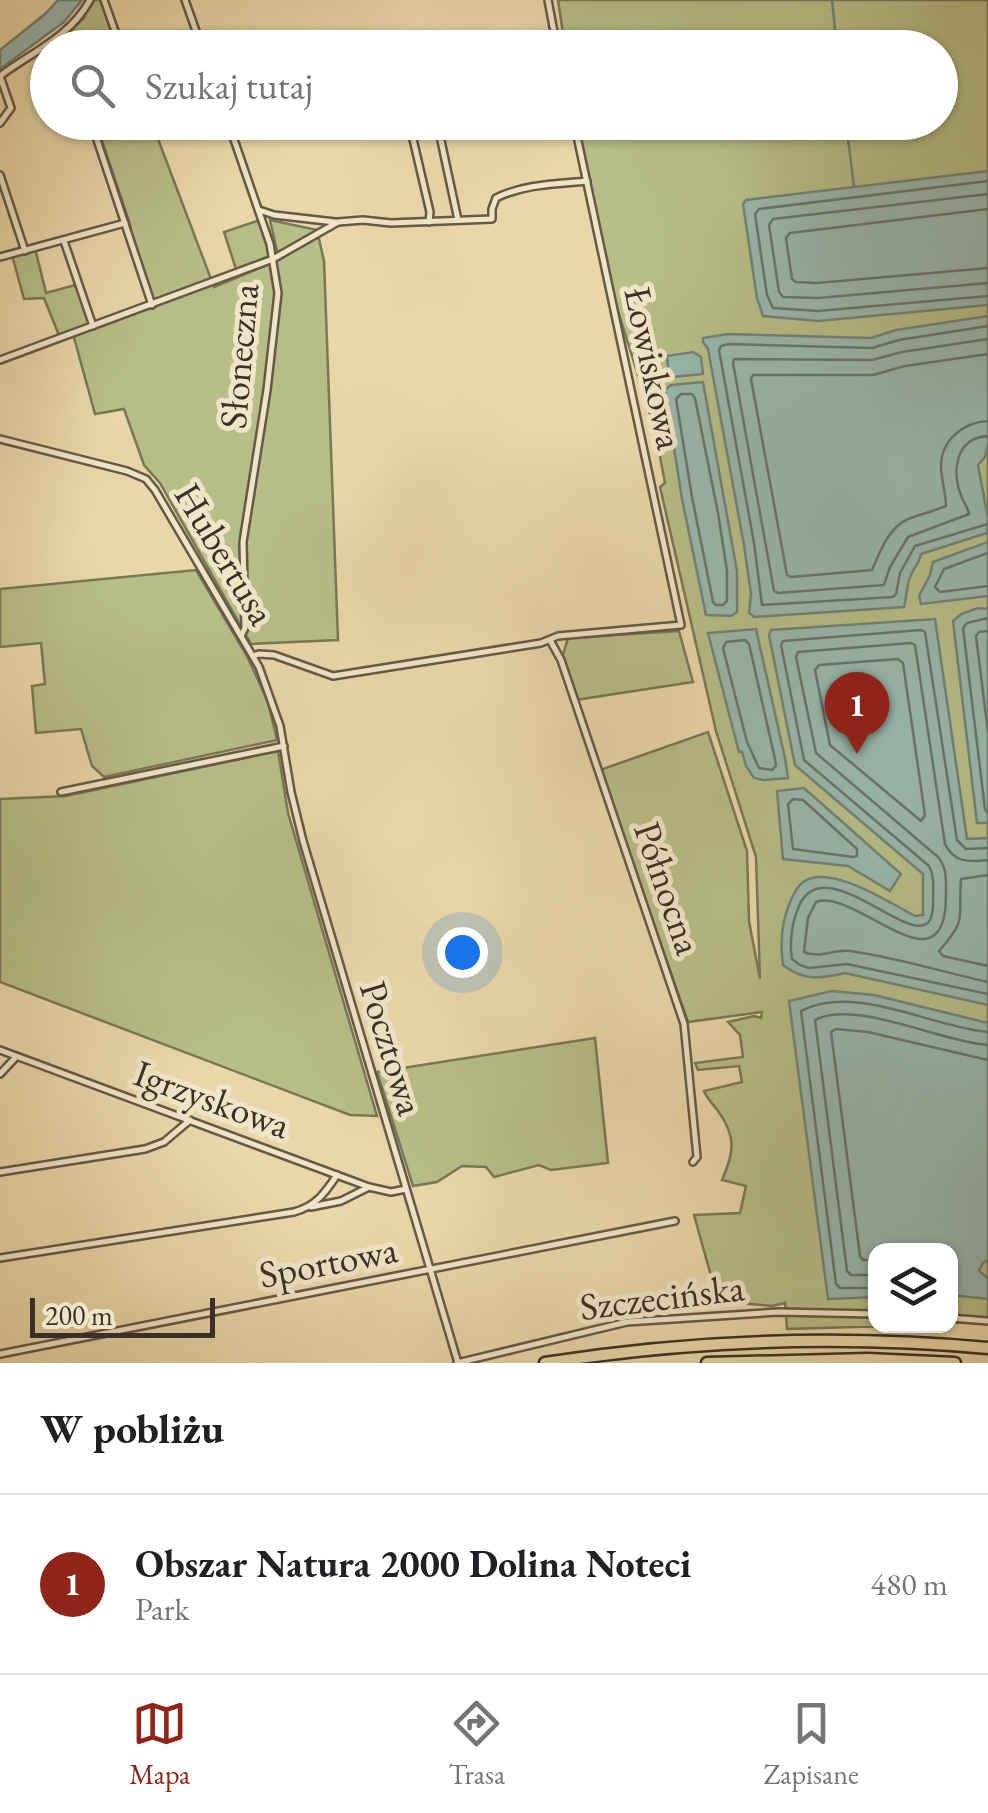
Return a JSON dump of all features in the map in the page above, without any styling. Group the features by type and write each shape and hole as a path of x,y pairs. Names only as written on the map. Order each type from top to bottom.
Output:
{"highway":[{"path":"545,1363 722,1344 870,1342 988,1348"},
{"path":"706,1363 800,1359 955,1363"}],"street":[{"path":"67,30 90,0"},
{"path":"104,0 115,30"},
{"path":"186,0 196,30"},
{"path":"548,0 554,30"},
{"path":"0,122 10,108 0,76 30,56"},
{"path":"0,108 9,112"},
{"path":"97,140 152,305"},
{"name":"Słoneczna","path":"235,140 274,259 278,293 243,542 245,628 241,636"},
{"path":"412,140 430,222"},
{"path":"441,140 458,220"},
{"name":"Łowiskowa","path":"550,640 558,636 681,625 578,140"},
{"path":"0,175 25,251"},
{"path":"260,210 338,222 492,219 496,198 506,194 588,182"},
{"name":"Słoneczna","path":"274,259 338,222"},
{"path":"0,257 125,223"},
{"path":"64,241 93,326"},
{"path":"0,360 274,259"},
{"name":"Hubertusa","path":"0,439 146,479 253,656 272,701 284,746"},
{"path":"253,656 274,655 333,676 550,640"},
{"name":"Północna","path":"550,640 566,674 684,1024 697,1157 693,1162"},
{"path":"61,792 284,746"},
{"name":"Pocztowa","path":"284,746 302,841 458,1363"},
{"name":"Igrzyskowa","path":"0,1050 369,1186 391,1192 406,1189"},
{"path":"0,1074 16,1056"},
{"path":"0,1172 145,1149 164,1142 190,1120"},
{"path":"308,1208 324,1195 337,1175"},
{"path":"0,1258 292,1213 341,1201 369,1186"},
{"name":"Sportowa","path":"0,1354 675,1221"},
{"name":"Szczecińska","path":"458,1363 626,1322 778,1312 868,1314"},
{"path":"958,1319 988,1321"}],"green space":[{"path":"91,0 104,0 116,30 71,30 84,18"},
{"path":"558,0 988,0 988,1322 958,1323 958,1243 868,1243 868,1327 787,1329 785,1303 772,1306 718,1301 694,1215 740,1213 746,1186 722,1180 731,1153 731,1137 704,1091 742,1082 739,1066 698,1070 695,1063 743,1057 740,1035 728,1022 761,1018 762,1012 688,1022 600,770 708,732 747,851 749,921 760,979 756,857 716,731 660,487 665,483 655,430 618,311 577,140 958,140 958,30 562,30"},
{"path":"102,140 158,140 214,287 279,260 270,220 317,230 324,261 338,640 251,644 160,483 144,465 124,409 95,414 73,334 60,338 44,298 24,299 12,255 35,248 46,293 79,284 93,326 154,306"},
{"path":"260,220 270,256 236,269 224,232"},
{"path":"196,570 247,656 268,702 277,740 104,777 92,766 81,729 36,733 32,686 45,684 41,643 0,647 0,589"},
{"path":"679,631 693,682 575,700 562,658 568,638"},
{"path":"278,751 288,813 377,1116 350,1115 0,982 0,799 66,796"},
{"path":"595,1038 608,1163 551,1170 539,1165 494,1177 486,1167 462,1166 437,1182 413,1186 377,1072"}],"water":[{"path":"58,0 82,0 53,30 30,30 30,47 0,69 0,50"},
{"path":"988,171 988,305 818,321 763,316 743,204 746,200"},
{"path":"988,316 988,443 985,457 978,465 987,533 921,554 909,579 904,607 754,617 749,613 751,594 744,545 703,338 728,334 871,338 896,330"},
{"path":"693,352 701,357 703,374 673,377 667,356"},
{"path":"703,382 737,571 737,612 731,616 706,615 665,390 671,385"},
{"path":"988,542 988,596 921,604 919,596 933,562"},
{"path":"978,608 988,609 988,823 977,823 953,621"},
{"path":"935,619 967,839 988,838 988,1005 845,973 805,976 783,965 785,917 803,882 815,877 844,881 915,916 923,915 923,874 795,765 771,630"},
{"path":"756,629 788,778 754,778 746,766 708,633"},
{"path":"804,788 901,874 890,891 848,866 783,859 777,791"},
{"path":"832,991 874,995 988,1023 988,1260 979,1271 988,1278 988,1299 958,1296 958,1243 868,1243 868,1297 828,1299 789,1001"}],"waterway":[{"path":"832,0 835,30"},
{"path":"848,140 854,187"}],"place":[{"name":"Obszar Natura 2000 Dolina Noteci","path":"857,754"}]}
